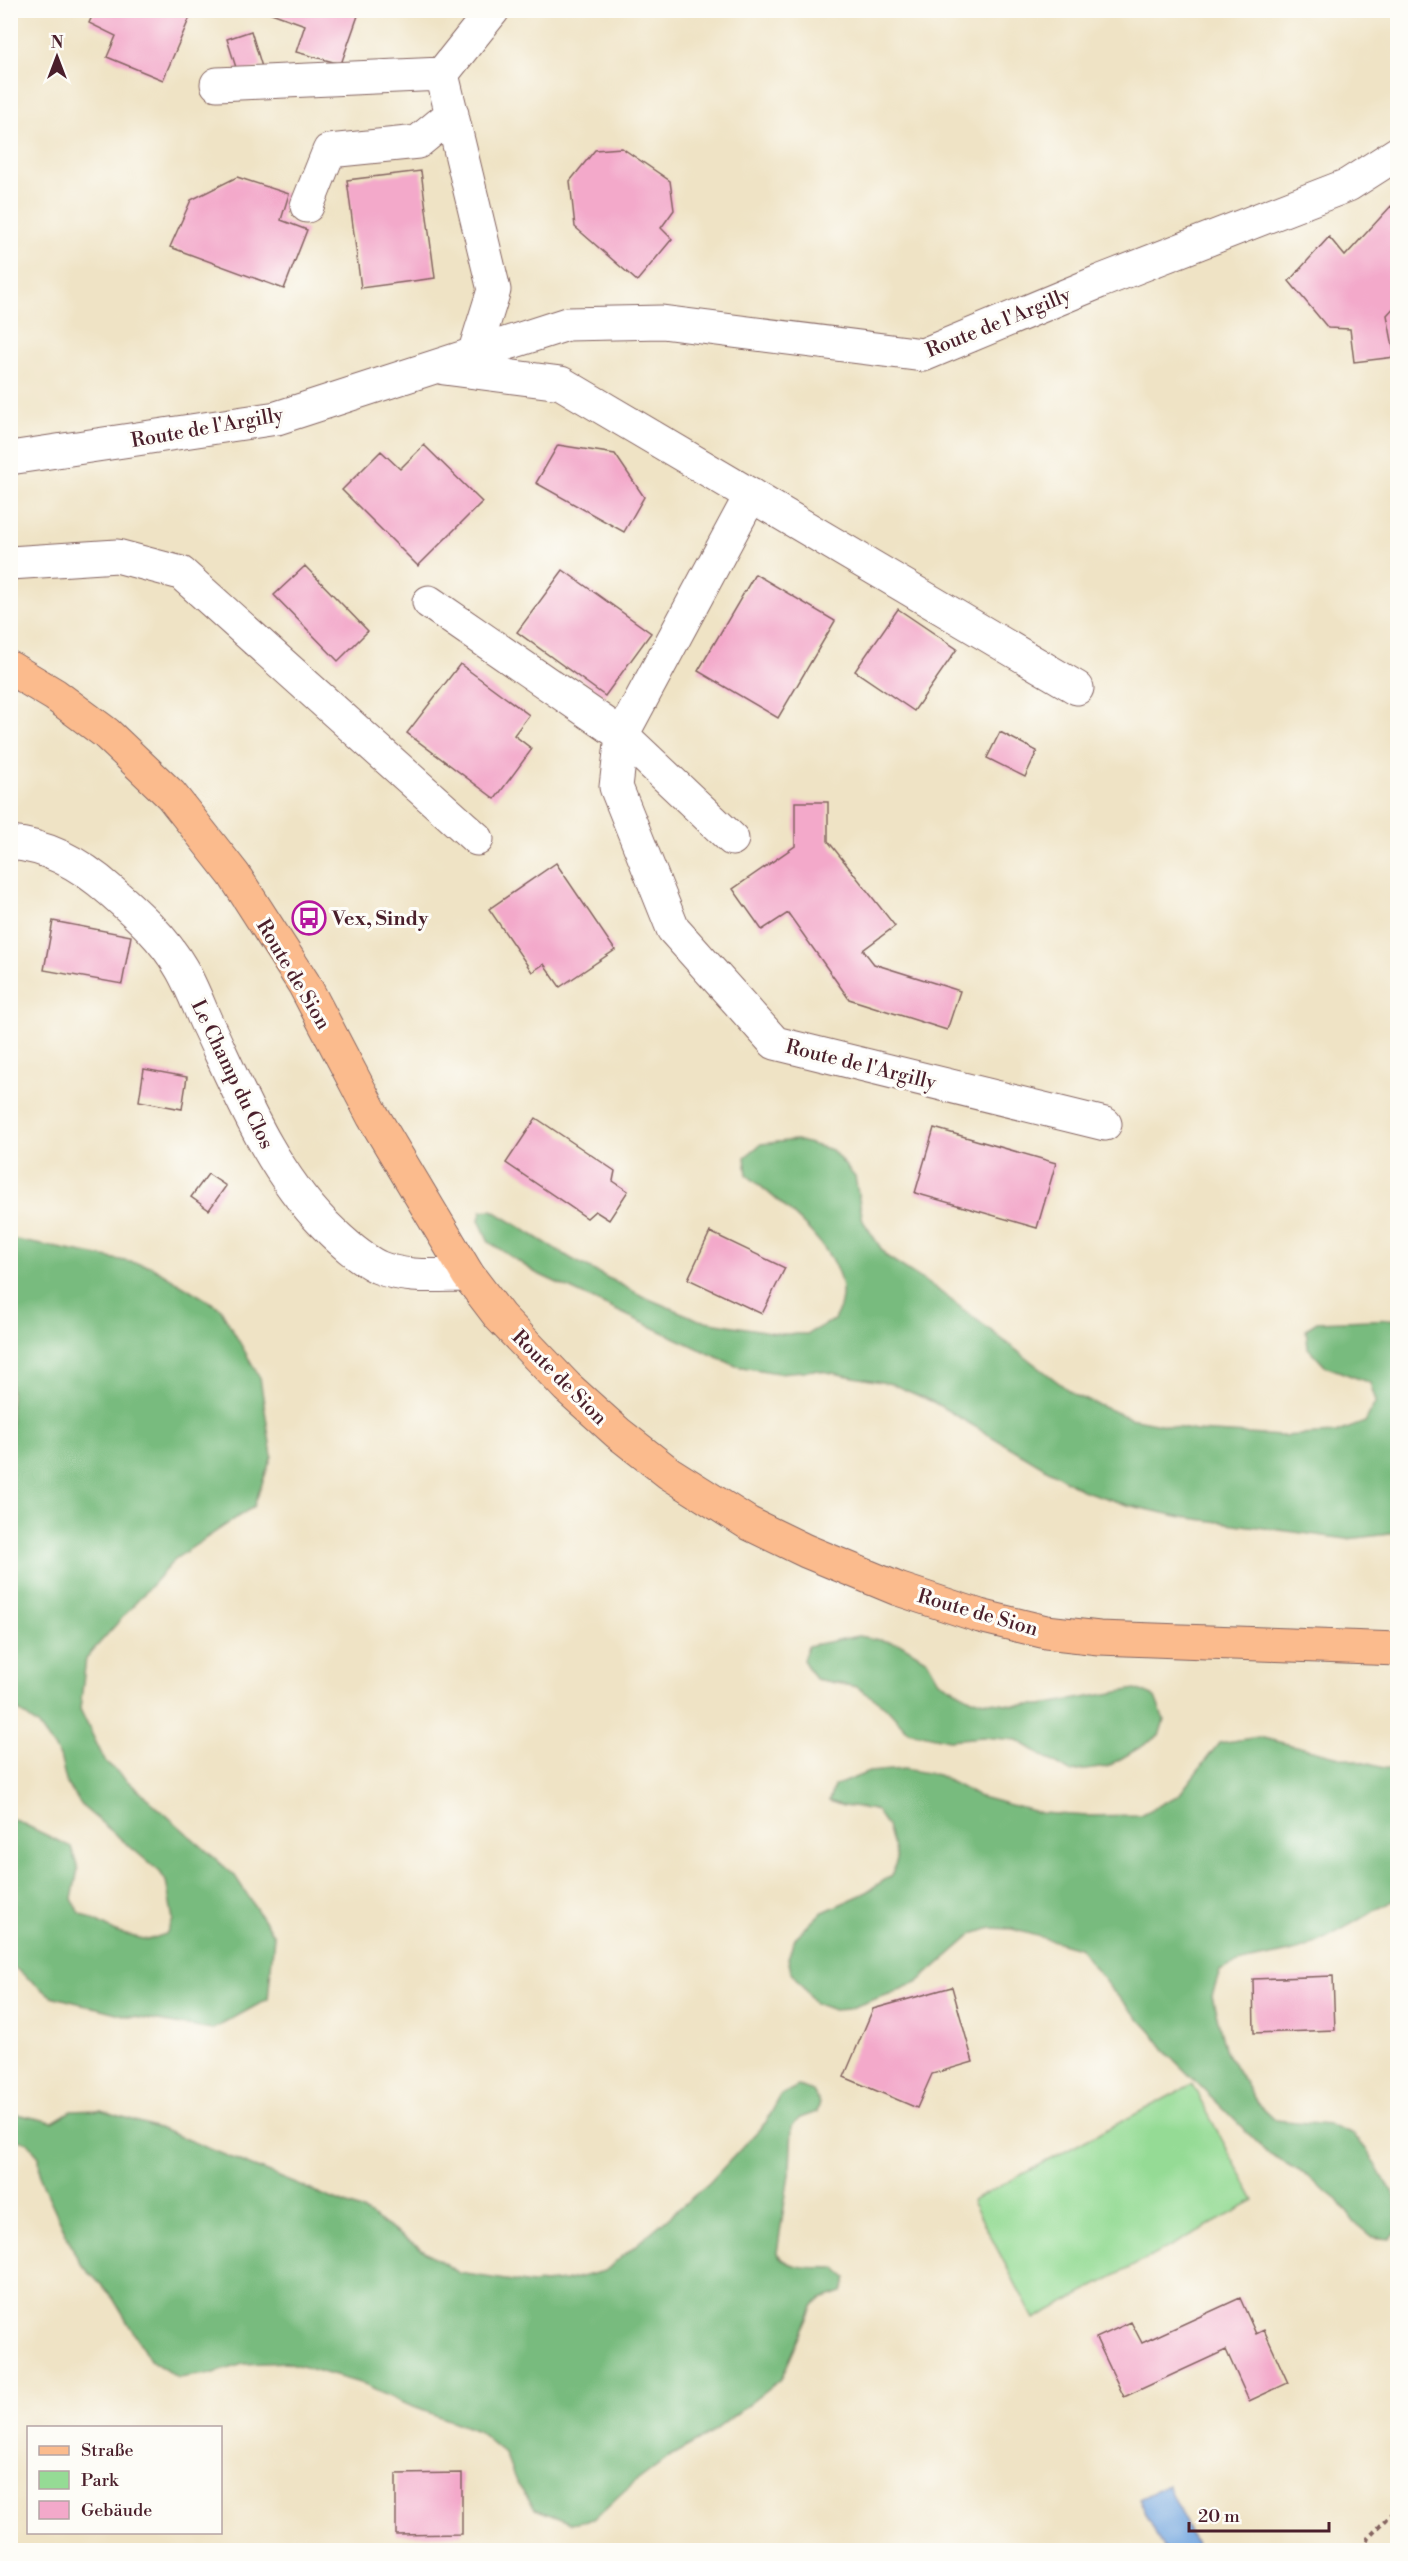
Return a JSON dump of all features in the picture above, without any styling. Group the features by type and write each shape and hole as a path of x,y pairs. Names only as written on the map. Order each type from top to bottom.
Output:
{"main road":[{"name":"Route de Sion","path":"10,668 55,695 105,733 171,795 234,875 304,984 373,1116 468,1275 500,1317 567,1387 618,1433 669,1473 748,1523 806,1551 898,1589 980,1616 1056,1633 1099,1638 1398,1649"}],"street":[{"path":"217,84 442,74 493,10"},
{"path":"442,74 494,290 474,354"},
{"path":"307,206 329,151 418,141 452,114"},
{"name":"Route de l'Argilly","path":"10,459 277,418 567,324 662,322 923,355 1101,281 1348,185 1398,153"},
{"name":"Route de l'Argilly","path":"433,367 561,382 1077,688"},
{"name":"Route de l'Argilly","path":"751,495 622,735 616,787 673,929 775,1043 1104,1124"},
{"path":"10,563 117,556 181,573 477,839"},
{"path":"429,602 622,735 732,839"},
{"name":"Le Champ du Clos","path":"10,843 44,851 76,864 135,912 163,943 181,968 262,1138 286,1177 306,1203 345,1245 377,1266 403,1275 468,1275"}],"path":[{"path":"1364,2550 1368,2538 1398,2508"}],"green space":[{"path":"796,1140 832,1150 855,1177 863,1221 886,1256 934,1287 1076,1396 1130,1418 1196,1431 1281,1436 1336,1433 1365,1422 1376,1401 1370,1383 1325,1366 1308,1348 1306,1329 1317,1322 1397,1319 1397,1533 1347,1539 1182,1517 1127,1505 1082,1490 935,1403 892,1384 816,1370 778,1373 736,1366 536,1273 489,1242 479,1220 481,1211 492,1210 572,1259 644,1297 699,1320 781,1334 807,1334 834,1320 839,1310 841,1285 835,1267 825,1249 810,1231 747,1175 745,1157 761,1144"},
{"path":"11,1239 151,1266 220,1308 260,1378 272,1456 254,1506 175,1559 86,1658 80,1709 105,1761 235,1876 274,1936 268,1999 212,2030 128,2016 51,1996 11,1965 11,1818 71,1847 78,1869 72,1899 80,1913 118,1933 148,1940 166,1934 173,1920 166,1881 160,1872 83,1807 67,1785 60,1756 39,1726 11,1705"},
{"path":"858,1636 901,1644 927,1660 939,1681 972,1699 1014,1705 1041,1705 1136,1689 1155,1697 1164,1720 1159,1736 1107,1767 1070,1772 1017,1740 983,1737 949,1740 908,1731 885,1706 857,1687 815,1679 803,1660 808,1646"},
{"path":"1259,1737 1397,1771 1397,1899 1306,1947 1240,1962 1220,1971 1212,1996 1226,2052 1256,2102 1275,2120 1329,2125 1354,2135 1370,2154 1392,2193 1397,2207 1397,2230 1389,2239 1372,2237 1355,2223 1338,2200 1303,2173 1270,2155 1168,2054 1151,2031 1111,1989 1079,1948 1012,1929 991,1928 973,1934 919,1981 848,2009 834,2010 815,2003 791,1972 788,1958 795,1938 821,1913 863,1894 891,1876 897,1859 887,1826 876,1810 843,1806 829,1801 834,1786 869,1772 904,1769 938,1775 977,1796 1041,1813 1087,1816 1141,1815 1179,1795 1219,1743"},
{"path":"1192,2084 1255,2201 1034,2319 972,2201"},
{"path":"798,2086 813,2091 820,2103 817,2112 800,2118 792,2126 790,2168 777,2253 788,2263 795,2265 835,2268 847,2278 842,2292 821,2299 814,2305 781,2379 710,2434 670,2456 625,2490 594,2519 571,2523 535,2509 516,2482 505,2454 478,2431 403,2403 360,2383 287,2362 243,2364 215,2373 178,2378 150,2360 111,2295 79,2262 40,2178 39,2156 27,2142 11,2139 11,2113 53,2122 71,2111 101,2110 161,2129 365,2212 459,2273 532,2284 565,2281 605,2271 709,2183 766,2122 781,2095"}],"water":[{"path":"1168,2485 1197,2547 1190,2550 1164,2550 1139,2499"}],"building":[{"path":"95,10 193,10 163,80 107,57 116,36 89,23"},
{"path":"263,10 360,10 341,64 296,52 305,25"},
{"path":"251,31 262,67 238,74 227,39"},
{"path":"622,148 670,181 674,210 661,228 672,239 637,281 575,227 570,181 595,150"},
{"path":"421,171 435,278 361,288 347,180"},
{"path":"237,177 289,194 281,220 307,230 284,289 170,247 191,200"},
{"path":"1391,206 1398,213 1398,303 1387,315 1395,357 1354,362 1350,329 1328,328 1289,281 1329,237 1345,256"},
{"path":"424,445 482,502 418,566 342,490 381,451 400,469"},
{"path":"558,445 615,454 644,497 624,532 536,483"},
{"path":"305,566 368,631 338,661 274,595"},
{"path":"563,570 651,633 605,696 517,632"},
{"path":"755,574 835,621 778,718 698,671"},
{"path":"898,609 957,649 914,711 855,671"},
{"path":"460,664 529,715 514,735 532,749 495,799 407,733"},
{"path":"1000,732 1037,751 1025,777 987,758"},
{"path":"795,802 828,802 828,841 895,926 863,950 874,964 960,991 947,1030 849,999 788,913 762,930 733,889 795,846"},
{"path":"556,863 615,950 560,987 544,964 532,972 489,909"},
{"path":"53,921 131,936 122,984 44,970"},
{"path":"144,1069 187,1077 182,1109 139,1101"},
{"path":"536,1118 615,1171 613,1181 628,1191 609,1220 595,1211 587,1218 506,1163"},
{"path":"934,1128 1056,1163 1037,1228 915,1193"},
{"path":"208,1174 226,1186 209,1210 191,1197"},
{"path":"710,1232 785,1268 762,1314 688,1279"},
{"path":"1333,1976 1335,2030 1254,2033 1253,1979"},
{"path":"952,1987 973,2062 932,2074 917,2108 844,2077 873,2009"},
{"path":"1240,2298 1256,2334 1264,2330 1288,2383 1249,2401 1226,2350 1124,2397 1096,2338 1131,2322 1142,2343"},
{"path":"462,2473 462,2534 396,2535 396,2474"}],"place":[{"name":"Vex, Sindy","path":"309,918"}]}
